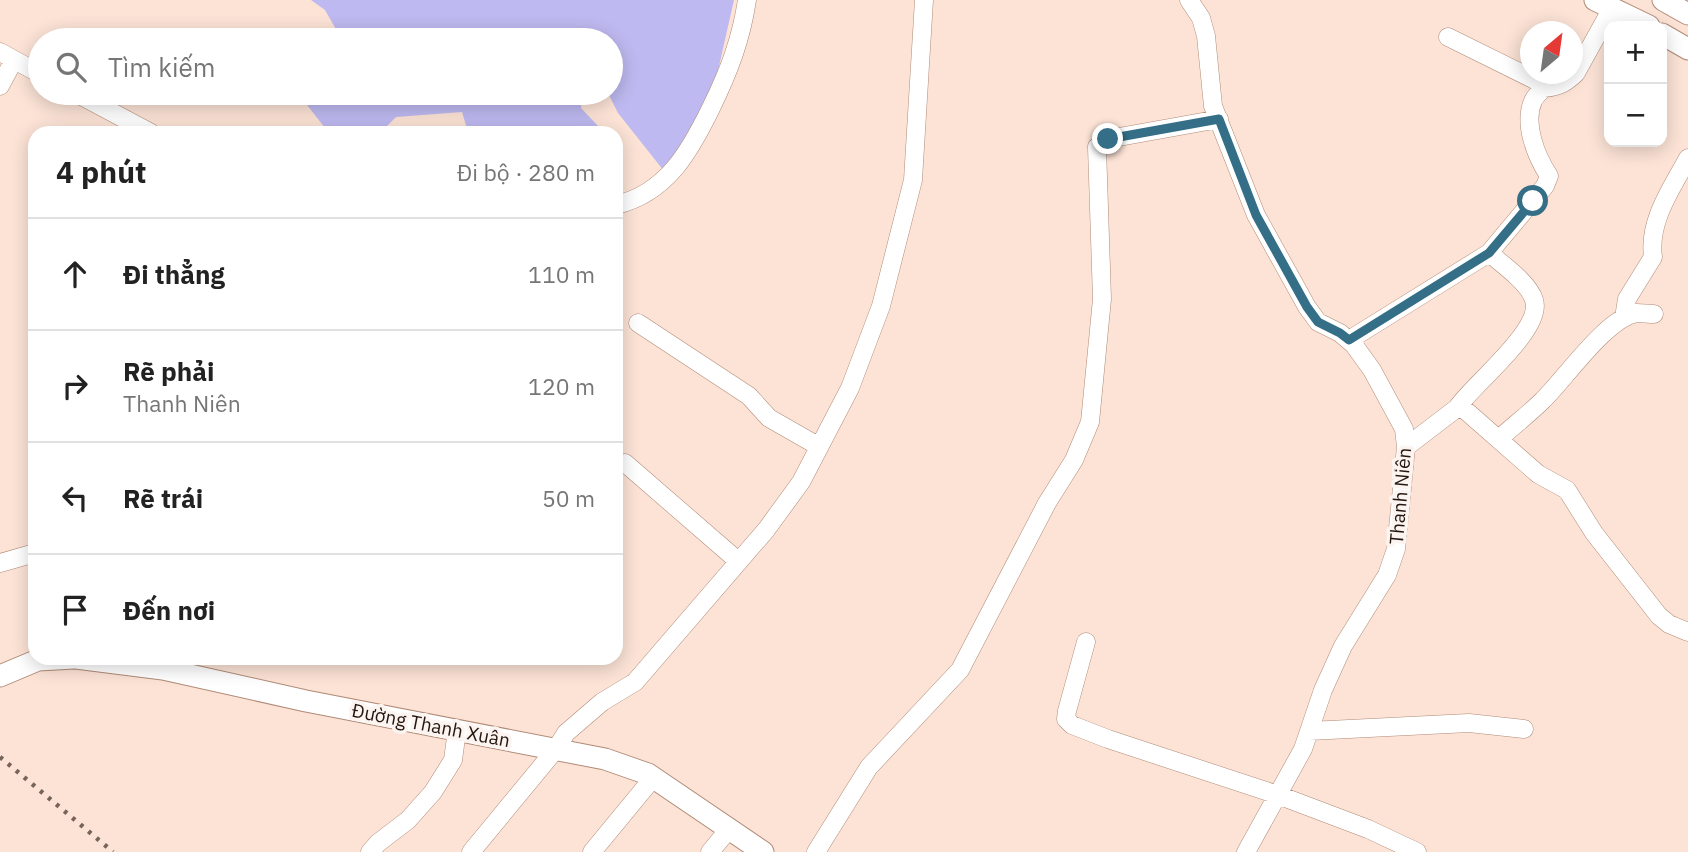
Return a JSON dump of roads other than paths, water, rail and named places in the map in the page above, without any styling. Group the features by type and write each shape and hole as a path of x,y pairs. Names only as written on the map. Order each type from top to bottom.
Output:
{"street":[{"path":"623,203 652,190 677,167 695,141 727,75 741,36 747,0"},
{"path":"471,852 556,749 566,733 602,702 635,682 766,530 801,482 850,388 881,306 897,249 913,180 924,0"},
{"name":"Thanh Niên","path":"1189,0 1203,27 1213,106 1256,215 1318,322 1349,340 1372,370 1404,429 1406,447 1396,549 1387,575 1343,646 1323,690 1303,749 1246,852"},
{"path":"1663,0 1688,14"},
{"path":"1349,340 1489,253 1545,186 1549,176 1542,166 1533,140 1530,118 1533,100 1544,88 1556,87 1569,81 1576,73 1603,4 1639,21"},
{"path":"1448,37 1535,80 1544,88"},
{"path":"1667,37 1688,48"},
{"path":"0,86 7,56 28,67"},
{"path":"98,105 138,126"},
{"path":"816,852 869,767 960,670 1047,503 1074,460 1090,422 1102,299 1097,147 1108,139 1219,119"},
{"path":"1624,318 1627,299 1653,257 1652,245 1660,210 1688,158"},
{"path":"1406,447 1457,408 1508,354 1535,310 1534,299 1522,284 1489,253"},
{"path":"1499,439 1545,399 1578,359 1624,318 1637,313 1654,314"},
{"path":"638,323 749,396 769,418 818,446"},
{"path":"1457,408 1465,410 1538,474 1567,490 1594,533 1659,616 1669,624 1688,632"},
{"path":"625,463 738,561"},
{"path":"0,563 28,554"},
{"path":"1086,642 1067,711 1066,719 1072,725 1278,795 1368,829 1417,852"},
{"name":"Đường Thanh Xuân","path":"3,670 28,663"},
{"name":"Đường Thanh Xuân","path":"131,665 163,669 306,701 605,760 653,778 763,852"},
{"path":"1310,731 1469,723 1524,729"},
{"path":"370,852 408,820 433,792 453,760 457,730"},
{"path":"592,852 653,778"},
{"path":"710,852 729,829"}],"railway":[{"path":"0,757 113,852"}]}
